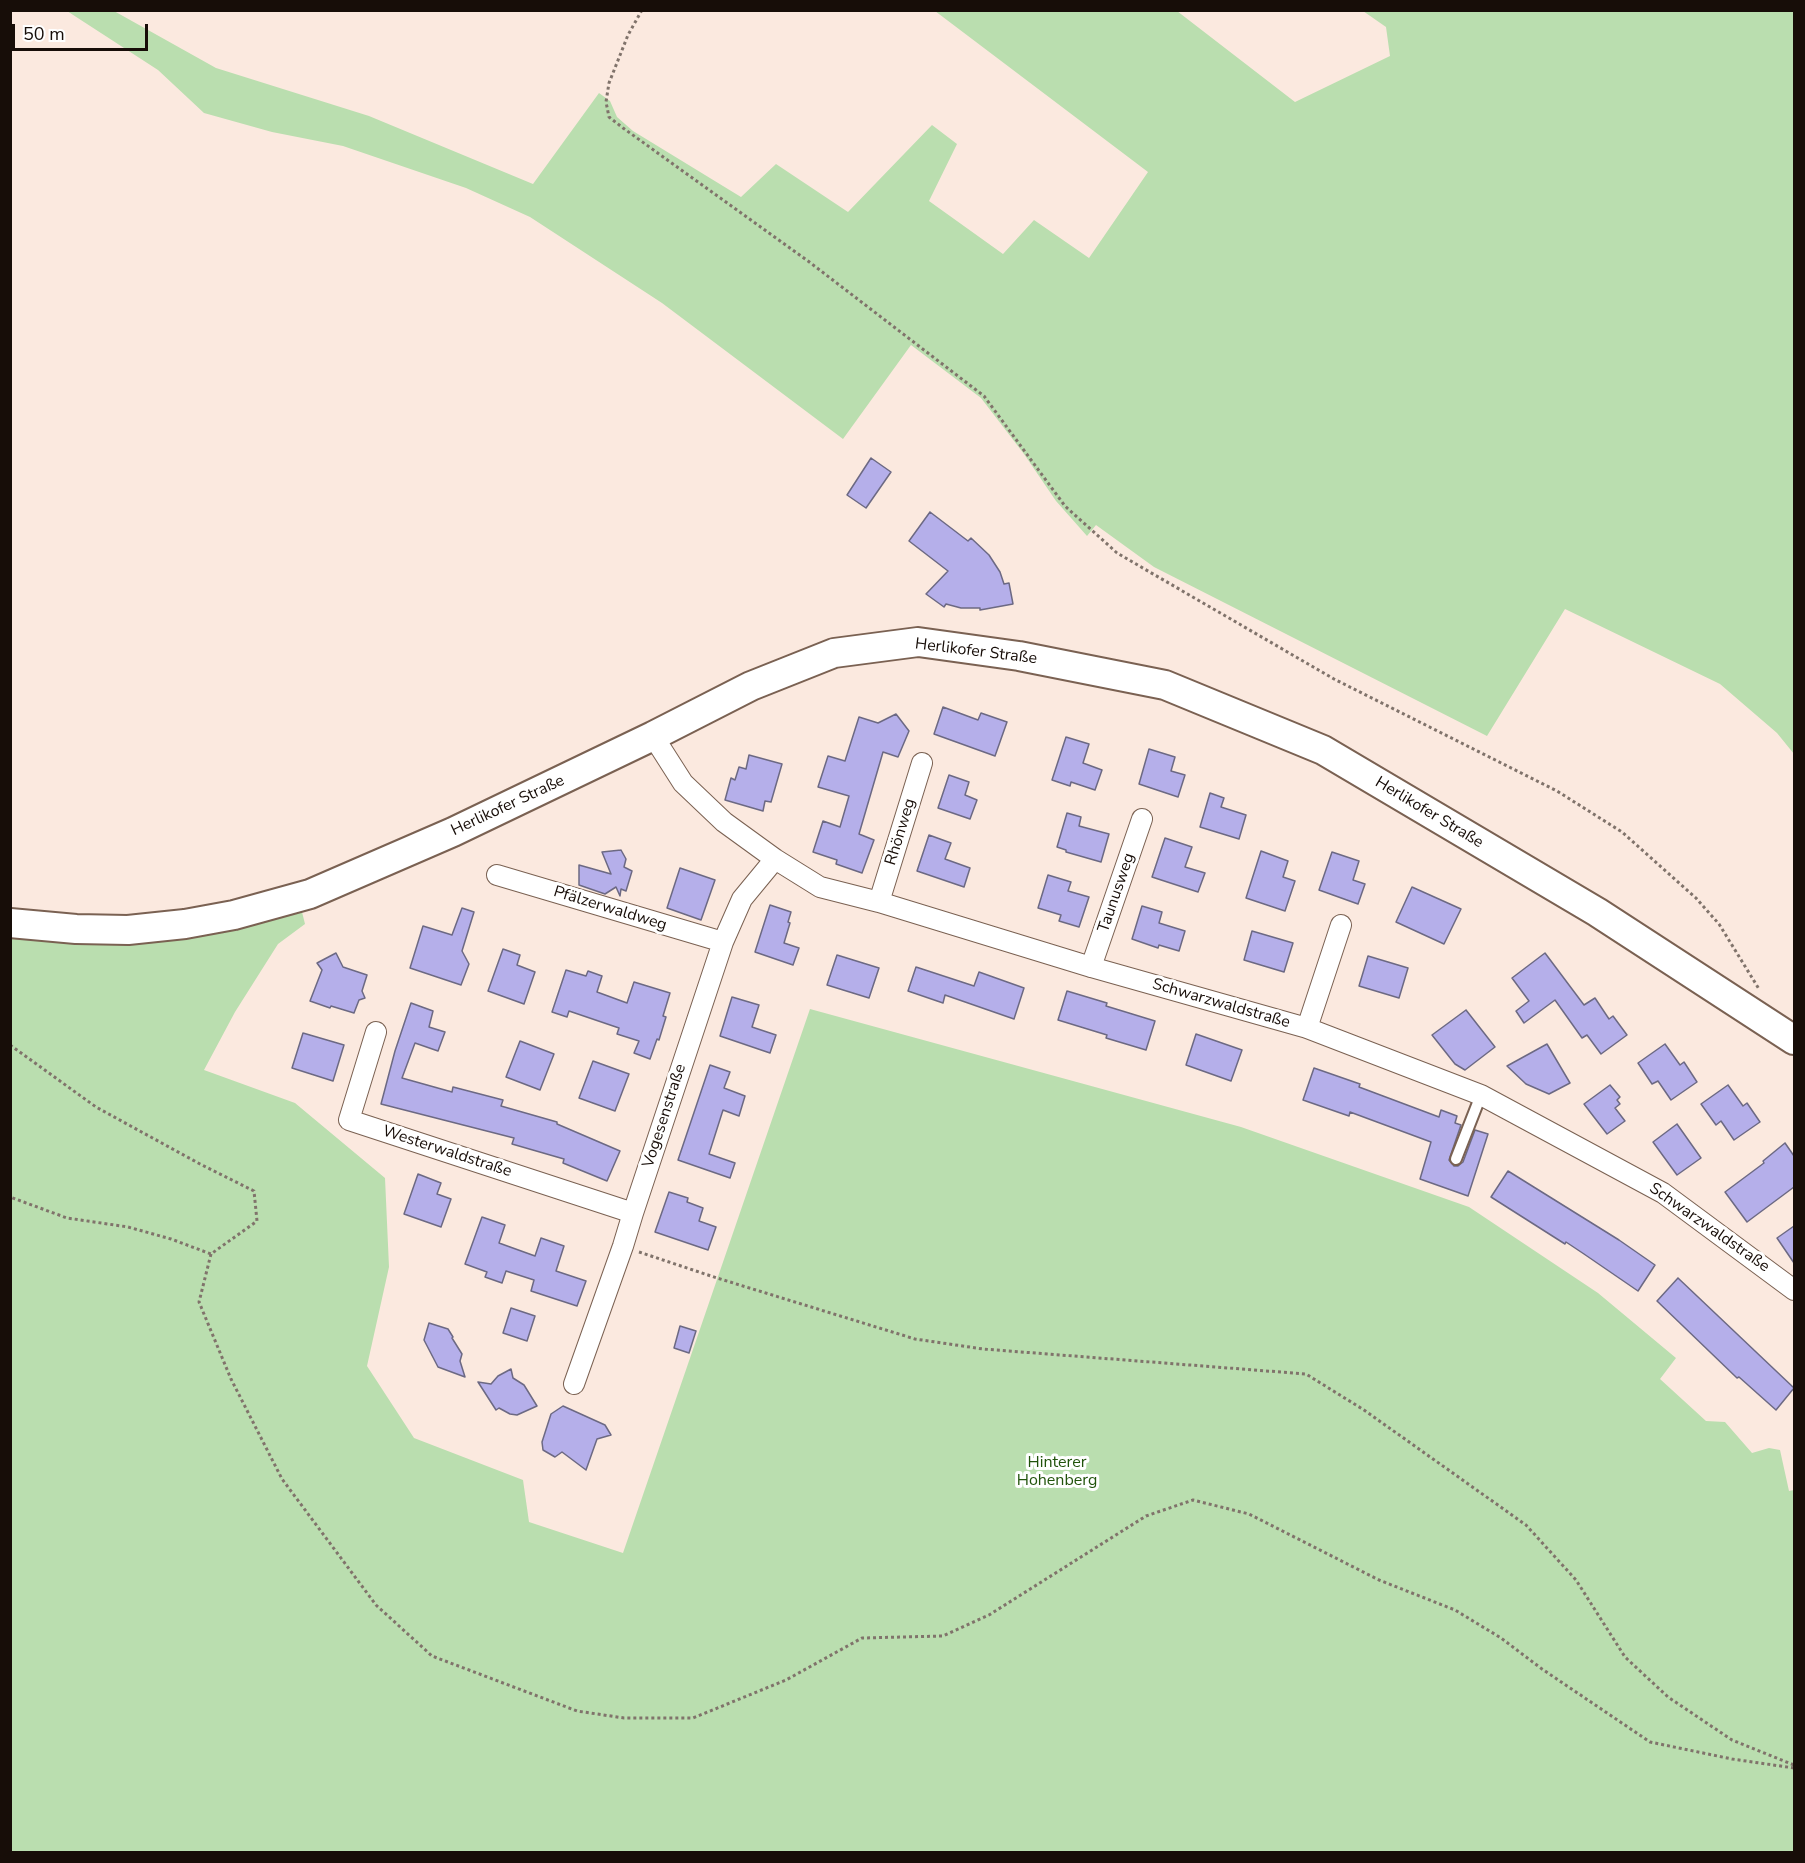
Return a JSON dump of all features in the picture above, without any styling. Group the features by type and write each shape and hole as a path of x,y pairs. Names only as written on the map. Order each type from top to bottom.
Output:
{"main road":[{"name":"Herlikofer Straße","path":"10,922 76,929 185,924 310,894 352,872 453,832 751,686 834,654 918,642 1018,656 1166,685 1323,750 1597,912 1794,1040"}],"street":[{"name":"Schwarzwaldstraße","path":"653,736 683,783 724,822 775,859 820,886 1091,967 1307,1028 1480,1095 1663,1193 1794,1290"},
{"name":"Rhönweg","path":"879,902 922,763"},
{"name":"Taunusweg","path":"1091,967 1142,819"},
{"name":"Vogesenstraße","path":"574,1383 623,1246 723,942 742,899 775,859"},
{"name":"Pfälzerwaldweg","path":"497,875 723,942"},
{"path":"1307,1028 1341,925"},
{"name":"Westerwaldstraße","path":"376,1032 349,1120 633,1213"}],"lane":[{"path":"1456,1159 1480,1095"}],"path":[{"path":"642,10 628,35 609,83 606,102 609,117 808,261 984,396 1065,506 1117,553 1334,679 1557,791 1622,832 1696,898 1719,924 1761,992"},
{"path":"10,1045 96,1107 254,1191 257,1221 211,1254 199,1302 231,1379 282,1479 376,1605 432,1656 577,1711 624,1718 693,1718 786,1680 862,1638 943,1636 990,1615 1146,1516 1193,1500 1250,1514 1379,1580 1455,1610 1501,1638 1542,1669 1650,1742 1732,1759 1794,1767"},
{"path":"10,1197 67,1218 128,1227 211,1254"},
{"path":"623,1246 717,1278 915,1339 983,1349 1306,1374 1364,1410 1526,1525 1576,1580 1625,1657 1668,1697 1732,1740 1794,1767"}],"green space":[{"path":"67,11 114,11 216,68 369,116 533,184 599,93 610,101 617,117 633,131 741,197 776,164 848,212 932,125 957,144 929,201 1003,254 1034,220 1089,258 1148,172 935,11 1177,11 1295,102 1390,56 1386,27 1363,11 1794,11 1794,754 1777,733 1720,684 1565,609 1487,736 1154,567 1096,525 1087,536 1056,501 981,398 911,345 843,439 662,303 530,217 466,188 343,146 272,132 204,113 158,70"},
{"name":"Hinterer Hohenberg","path":"301,908 305,924 278,944 235,1012 204,1070 295,1103 385,1178 389,1267 367,1366 414,1438 523,1480 529,1522 623,1553 810,1009 1241,1127 1469,1207 1598,1293 1676,1358 1660,1379 1706,1421 1725,1422 1752,1453 1769,1448 1780,1450 1789,1491 1794,1490 1794,1852 11,1852 11,934"}],"building":[{"path":"871,458 891,472 866,508 847,495"},
{"path":"930,512 968,541 971,538 989,555 1000,572 1004,584 1009,583 1013,604 980,610 980,608 961,608 946,604 944,607 926,594 948,571 909,541"},
{"path":"943,707 978,720 981,713 1007,722 995,756 934,734"},
{"path":"896,714 909,731 898,757 883,752 859,834 874,840 862,873 836,864 837,860 813,852 823,821 840,827 849,796 818,787 828,756 845,761 859,717 878,723"},
{"path":"1066,737 1089,744 1083,763 1102,770 1095,790 1071,782 1070,786 1052,780"},
{"path":"1149,749 1175,757 1171,771 1185,775 1178,797 1139,784"},
{"path":"749,755 782,764 771,802 765,801 763,811 725,800 731,778 735,780 739,767 746,769"},
{"path":"949,775 969,782 965,795 977,800 970,819 938,808"},
{"path":"1210,793 1224,798 1221,807 1246,815 1239,839 1200,827"},
{"path":"1067,813 1081,817 1079,826 1109,834 1101,862 1066,852 1057,847"},
{"path":"929,835 951,843 945,859 970,868 964,887 917,871"},
{"path":"1165,838 1192,847 1185,867 1205,873 1198,892 1152,877"},
{"path":"621,850 626,859 624,867 632,871 626,891 621,889 620,896 616,887 605,894 579,885 579,865 611,874 602,852"},
{"path":"1261,851 1288,861 1283,877 1295,881 1285,911 1246,898"},
{"path":"1332,852 1359,861 1353,880 1365,884 1358,904 1319,890"},
{"path":"680,868 715,880 701,920 667,908"},
{"path":"1048,875 1071,882 1068,891 1089,897 1079,927 1059,921 1061,915 1038,908"},
{"path":"1412,887 1461,909 1444,944 1396,922"},
{"path":"770,905 791,912 784,943 799,948 793,965 755,952"},
{"path":"1142,906 1162,912 1159,923 1185,931 1179,951 1159,945 1158,948 1132,939"},
{"path":"462,908 474,912 462,951 469,964 461,985 410,968 423,926 452,935"},
{"path":"1252,931 1293,943 1284,972 1244,960"},
{"path":"503,949 520,955 517,965 535,972 524,1004 488,991"},
{"path":"336,953 343,967 367,975 362,991 365,998 359,1000 354,1013 310,1001 322,970 317,963"},
{"path":"1545,953 1584,1005 1595,998 1609,1019 1613,1016 1627,1035 1601,1054 1587,1035 1582,1038 1555,1000 1524,1023 1516,1011 1529,1001 1512,978"},
{"path":"837,955 879,968 869,998 827,985"},
{"path":"1368,956 1408,968 1399,998 1359,986"},
{"path":"916,967 974,986 979,972 1024,988 1014,1019 945,995 943,1003 908,991"},
{"path":"566,970 586,976 588,971 602,976 597,992 627,1003 634,982 670,993 663,1016 666,1017 650,1059 634,1053 639,1041 617,1034 619,1028 569,1011 567,1017 552,1012"},
{"path":"1067,991 1155,1021 1146,1050 1058,1020"},
{"path":"732,997 759,1005 752,1027 776,1035 770,1053 720,1036"},
{"path":"411,1003 433,1011 429,1027 445,1032 438,1051 415,1043 402,1078 452,1092 453,1087 503,1100 501,1106 557,1122 557,1124 620,1151 607,1181 563,1163 564,1159 512,1144 514,1138 381,1104"},
{"path":"1466,1010 1495,1047 1465,1070 1455,1064 1432,1035"},
{"path":"303,1033 344,1045 333,1081 292,1068"},
{"path":"1196,1034 1242,1050 1231,1081 1186,1065"},
{"path":"520,1041 554,1054 540,1090 506,1077"},
{"path":"1547,1044 1570,1083 1549,1094 1526,1084 1507,1066"},
{"path":"1665,1044 1680,1065 1684,1062 1697,1082 1671,1100 1658,1081 1652,1084 1638,1063"},
{"path":"593,1061 629,1074 615,1111 579,1098"},
{"path":"710,1065 730,1072 724,1088 745,1096 739,1116 723,1110 709,1154 735,1163 730,1178 678,1160"},
{"path":"1314,1068 1360,1084 1359,1087 1439,1117 1441,1110 1457,1116 1455,1123 1461,1125 1449,1160 1454,1166 1463,1162 1475,1130 1488,1134 1468,1196 1420,1179 1431,1142 1350,1112 1349,1116 1303,1100"},
{"path":"1610,1085 1620,1097 1617,1100 1620,1104 1615,1108 1625,1121 1607,1134 1584,1104"},
{"path":"1728,1085 1743,1106 1747,1103 1760,1122 1734,1140 1721,1121 1716,1125 1701,1104"},
{"path":"1677,1124 1701,1158 1677,1175 1653,1142"},
{"path":"1785,1143 1794,1156 1794,1187 1747,1222 1725,1192 1764,1163 1763,1161"},
{"path":"1508,1171 1655,1265 1638,1291 1566,1242 1565,1244 1491,1197"},
{"path":"418,1174 441,1183 437,1194 451,1199 441,1227 404,1214"},
{"path":"669,1192 688,1198 687,1202 703,1208 699,1221 716,1227 708,1250 655,1232"},
{"path":"482,1217 505,1225 499,1243 535,1256 541,1238 564,1246 556,1271 586,1281 577,1306 531,1291 534,1280 506,1271 502,1283 485,1277 487,1272 465,1264"},
{"path":"1794,1226 1794,1263 1777,1238"},
{"path":"1678,1278 1794,1388 1776,1410 1739,1377 1737,1378 1657,1301"},
{"path":"511,1308 535,1316 527,1341 503,1333"},
{"path":"429,1323 448,1329 462,1354 460,1361 465,1377 438,1367 424,1340"},
{"path":"680,1326 696,1331 689,1353 674,1348"},
{"path":"511,1369 513,1378 524,1385 537,1406 517,1415 499,1408 496,1410 478,1382 491,1384 498,1376"},
{"path":"563,1406 605,1425 611,1435 597,1439 586,1470 562,1452 555,1457 543,1450 542,1442 551,1414"}]}
